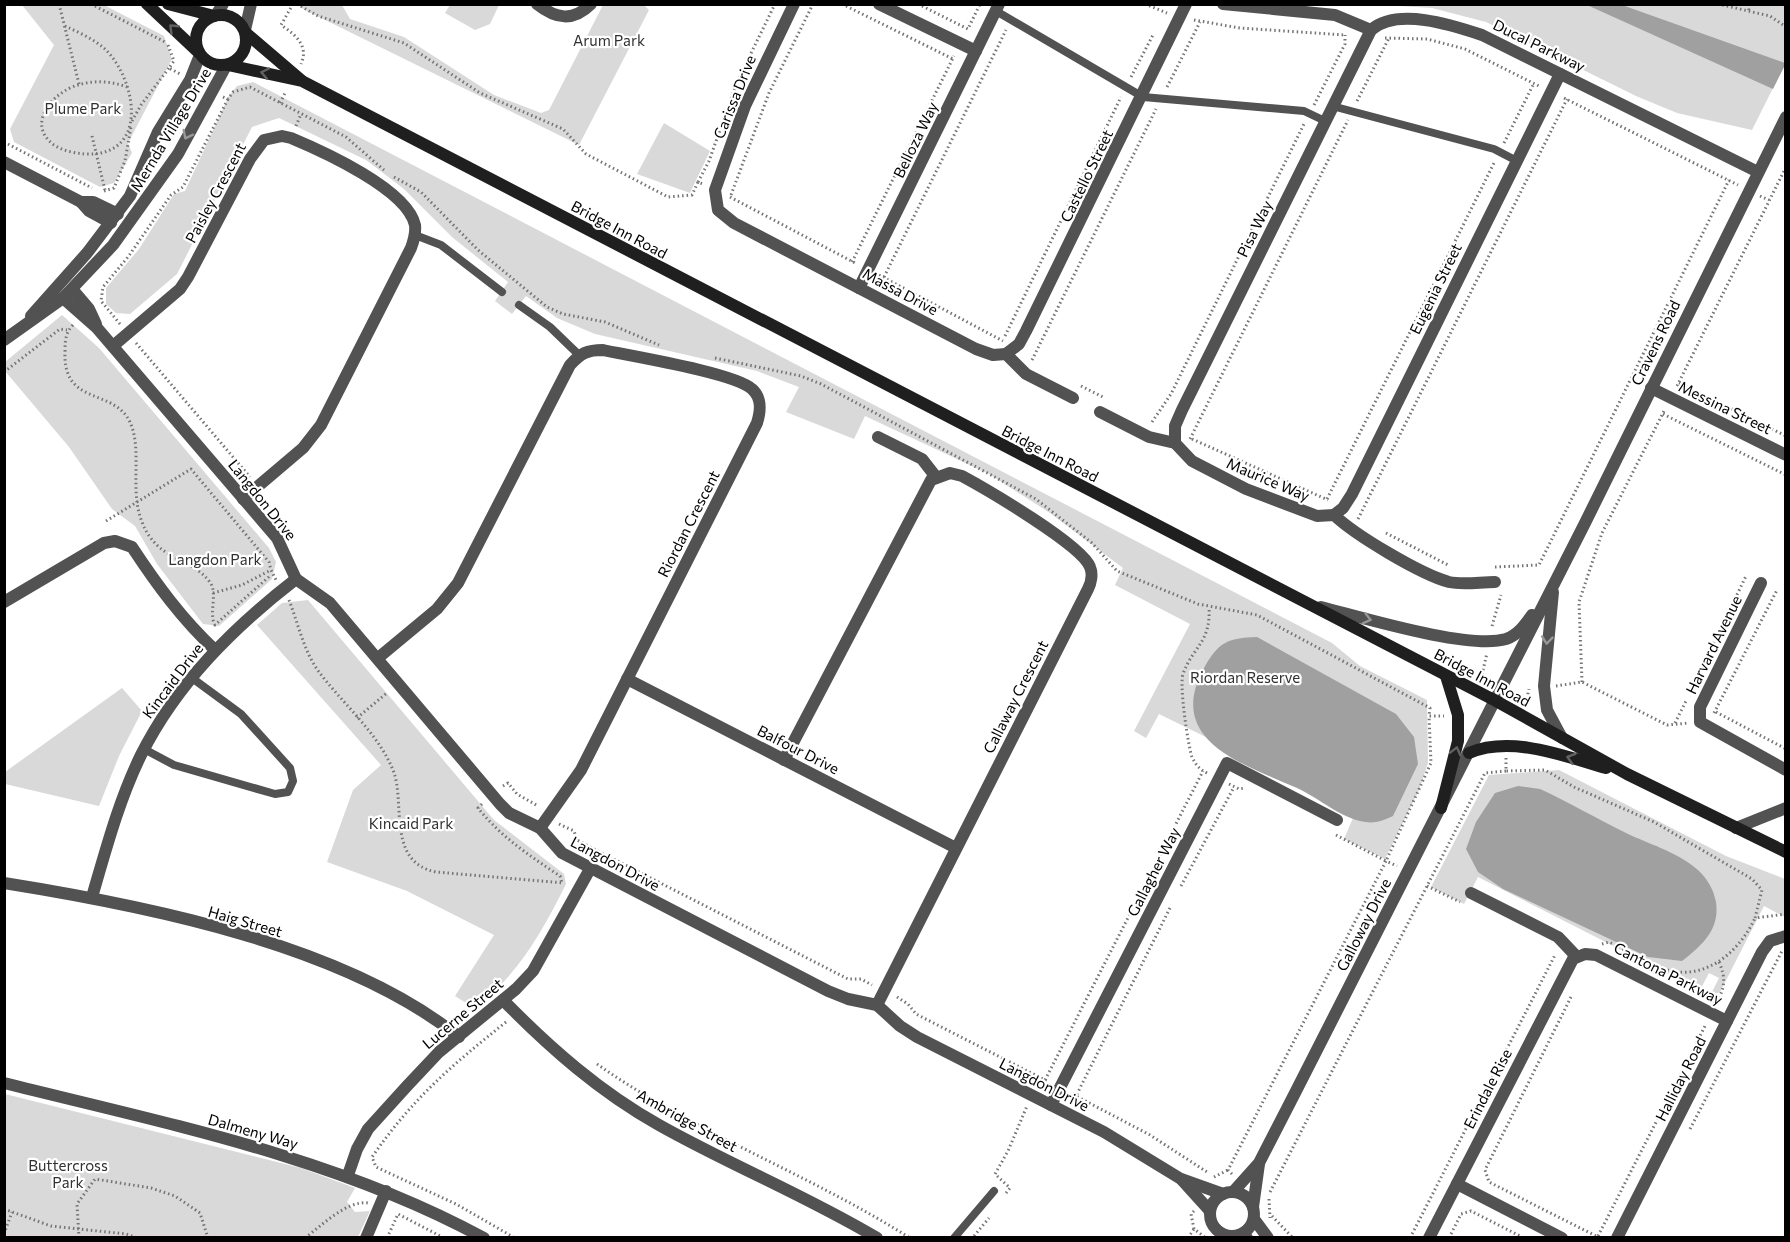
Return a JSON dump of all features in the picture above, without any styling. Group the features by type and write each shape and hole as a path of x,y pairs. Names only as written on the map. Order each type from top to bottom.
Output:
{"main road":[{"path":"147,4 211,64 227,65 236,62 246,49 245,31 233,18 218,12 168,4"},
{"path":"199,54 196,38 201,24 218,12"},
{"name":"Bridge Inn Road","path":"245,31 302,81 1311,604 1496,701 1627,774 1785,852"},
{"name":"Bridge Inn Road","path":"227,65 302,81"},
{"path":"1441,808 1458,741 1458,715 1446,676"},
{"path":"1469,753 1492,745 1507,746 1553,753 1627,774"}],"street":[{"path":"245,31 251,4"},
{"path":"537,4 550,15 567,17 575,16 591,4"},
{"name":"Carissa Drive","path":"715,204 715,190 751,90 794,4"},
{"path":"879,4 975,51"},
{"name":"Castello Street","path":"1006,354 1019,344 1026,331 1143,98 1186,4"},
{"path":"1223,4 1335,15 1345,17 1369,33"},
{"name":"Belloza Way","path":"859,288 997,8"},
{"name":"Ducal Parkway","path":"1369,33 1380,23 1390,19 1435,22 1482,35 1758,172"},
{"name":"Pisa Way","path":"1175,443 1175,426 1182,410 1369,33"},
{"name":"Mernda Village Drive","path":"9,337 59,285 114,219 139,181 158,132 190,80 199,54"},
{"name":"Mernda Village Drive","path":"9,337 68,293 128,226 178,154 227,65"},
{"name":"Eugenia Street","path":"1334,514 1343,508 1352,494 1560,74"},
{"name":"Cravens Road","path":"1496,701 1785,117"},
{"name":"Paisley Crescent","path":"113,346 180,289 256,149 264,140 273,137 291,138 342,161 368,177 407,211 414,223 415,235"},
{"path":"4,162 81,202 89,211 128,226"},
{"name":"Massa Drive","path":"715,204 724,217 734,223 976,349 993,355 1006,354"},
{"path":"243,499 313,438 411,248 415,235"},
{"path":"59,285 68,293"},
{"name":"Langdon Drive","path":"68,293 89,309 97,327 277,538 296,579 330,603 510,813 540,828 562,853 590,869 828,991 849,999 877,1005 907,1031 1113,1138 1181,1179 1228,1193"},
{"name":"Riordan Crescent","path":"540,828 581,770 757,423 760,411 759,398 742,382 726,377 603,350 589,350 579,356"},
{"path":"1006,354 1026,374 1073,398"},
{"path":"378,658 437,609 458,583 563,378 579,356"},
{"name":"Messina Street","path":"1651,388 1785,455"},
{"name":"Maurice Way","path":"1100,412 1149,437 1175,443 1192,461 1246,489 1310,514 1323,517 1334,514"},
{"path":"784,760 924,490 936,477 922,459 878,437"},
{"name":"Callaway Crescent","path":"877,1005 1091,580 1090,567 1081,555 1064,541 962,476 950,473 936,477"},
{"path":"1334,514 1354,533 1439,578 1460,583 1498,584"},
{"path":"4,602 104,543 125,543 132,547 161,592 180,615 215,650"},
{"name":"Kincaid Drive","path":"92,897 126,789 144,749 175,699 215,650 252,614 296,579"},
{"name":"Cravens Road","path":"1311,604 1399,627 1490,641 1513,636 1519,631 1555,582"},
{"name":"Cravens Road","path":"1555,582 1544,686 1547,710 1562,738"},
{"name":"Harvard Avenue","path":"1700,722 1700,707 1761,583"},
{"name":"Balfour Drive","path":"627,679 956,848"},
{"name":"Galloway Drive","path":"1228,1193 1243,1182 1259,1163 1496,701"},
{"path":"1700,722 1785,770"},
{"path":"1218,779 1227,763 1337,820"},
{"name":"Gallagher Way","path":"1051,1105 1218,779"},
{"path":"1736,828 1785,808"},
{"name":"Lucerne Street","path":"348,1175 357,1149 368,1129 439,1052 503,1000 533,971 590,869"},
{"name":"Haig Street","path":"4,883 92,897 240,934 316,960 381,987 419,1007 459,1037"},
{"path":"1471,893 1558,937 1576,956"},
{"name":"Halliday Road","path":"1617,1238 1765,946 1780,937"},
{"name":"Cantona Parkway","path":"1576,956 1596,955 1727,1021"},
{"name":"Erindale Rise","path":"1429,1238 1565,971 1576,956"},
{"name":"Ambridge Street","path":"503,1000 576,1069 657,1125 877,1238"},
{"name":"Dalmeny Way","path":"4,1083 257,1147 348,1175 441,1214 483,1238"},
{"name":"Galloway Drive","path":"1253,1213 1254,1189 1259,1163"},
{"name":"Langdon Drive","path":"1181,1179 1211,1218"},
{"path":"1456,1184 1562,1238"},
{"path":"366,1238 386,1191"},
{"path":"1208,1238 1212,1204 1228,1193 1245,1197 1265,1234"},
{"path":"1211,1218 1220,1233 1237,1237 1251,1226 1253,1213"}],"lane":[{"path":"997,8 1011,19 1143,98 1310,113 1325,121"},
{"path":"1332,106 1500,151 1517,160"},
{"path":"415,235 441,245 502,292"},
{"path":"519,305 550,327 579,356"},
{"path":"144,749 174,765 275,794 288,792 293,781 290,768 241,714 192,678"},
{"path":"954,1238 994,1191"}],"path":[{"path":"59,4 79,84"},
{"path":"92,4 168,44"},
{"path":"297,4 318,16 404,43 480,93 557,125 571,135 586,154 668,197 692,195 699,182 852,262 980,4"},
{"path":"730,197 770,93 813,4"},
{"path":"842,4 953,59"},
{"path":"918,4 968,29"},
{"path":"1144,4 1200,22 1345,35 1369,33 1389,38 1427,39 1465,49 1769,200"},
{"path":"1718,4 1770,16 1785,27"},
{"path":"1748,4 1749,11"},
{"path":"1160,22 1165,12"},
{"path":"884,277 1011,19"},
{"path":"1032,360 1200,22"},
{"path":"4,142 98,191 114,188 121,175 133,110 127,87 114,61 104,48 65,26"},
{"path":"1003,340 1155,31"},
{"path":"1152,422 1171,394 1345,44 1345,35"},
{"path":"1190,438 1389,38"},
{"path":"127,87 105,81 79,84 68,88 48,105 41,120 42,129 55,145 66,151 97,154 118,144 141,105 169,68"},
{"path":"1327,500 1534,83"},
{"path":"228,99 183,187 171,195 128,257 103,287 101,301 258,486"},
{"path":"1359,519 1567,99"},
{"path":"92,136 105,191"},
{"path":"1582,682 1579,602 1602,533 1785,167"},
{"path":"1500,566 1539,565 1729,180"},
{"path":"4,372 60,329 67,330 65,361 69,379 84,392 119,410 131,425 134,438 136,503 141,522 152,541 208,580 213,593 212,609 215,625 271,575 269,562 191,469 136,503 106,522"},
{"path":"1679,382 1785,436"},
{"path":"1663,414 1785,475"},
{"path":"239,525 255,512"},
{"path":"213,593 242,585 271,570"},
{"path":"1695,682 1746,576"},
{"path":"1486,659 1498,584"},
{"path":"284,588 314,666 357,718 392,767 397,786 398,825 401,837 407,849 424,868 436,872 562,883 579,889"},
{"path":"1777,590 1716,712 1785,748"},
{"path":"1209,607 1205,639 1188,664 1181,681 1189,746 1199,768 1203,771 1234,787 1244,787 1255,793"},
{"path":"1544,686 1582,682 1667,725 1700,722"},
{"path":"357,718 399,683"},
{"path":"1675,724 1690,692"},
{"path":"1243,1182 1228,1170 1386,861 1431,763 1429,716"},
{"path":"995,1174 1008,1151 1032,1096 1043,1079 1203,771"},
{"path":"1265,1234 1272,1216 1269,1198 1485,773 1506,771"},
{"path":"562,883 560,876 516,847 488,821 478,808 508,783 517,794 532,801 549,816 574,831 577,840 848,979 861,979 884,990 908,1004 916,1014 1150,1135 1214,1177"},
{"path":"1179,890 1234,787"},
{"path":"1329,831 1386,861"},
{"path":"1076,1096 1174,901"},
{"path":"1596,955 1606,941 1670,970 1695,971 1719,962 1741,941 1755,918"},
{"path":"1687,1135 1783,949 1785,951"},
{"path":"1410,1238 1554,955"},
{"path":"1574,991 1485,1170 1489,1182 1599,1237 1725,985 1724,973 1719,962"},
{"path":"515,1238 456,1204 376,1167 372,1157 389,1132 430,1084 516,1014"},
{"path":"1695,1021 1705,1026"},
{"path":"591,1060 661,1106 910,1238"},
{"path":"79,1238 77,1204 94,1179 151,1188 175,1196 200,1213 208,1238"},
{"path":"1254,1189 1269,1198"},
{"path":"305,1238 346,1209 360,1203 398,1214 444,1238"},
{"path":"4,1209 51,1226 77,1231 126,1234 137,1238"},
{"path":"1449,1238 1461,1214 1471,1211 1524,1238"},
{"path":"4,1234 12,1212"},
{"path":"387,1238 398,1214"},
{"path":"1272,1216 1293,1238"},
{"path":"1188,1238 1194,1229"},
{"path":"899,1238 903,1233"}],"green space":[{"name":"Plume Park","path":"22,5 104,5 164,36 172,59 128,143 132,153 114,183 100,187 14,142 10,129 54,45"},
{"name":"Arum Park","path":"298,5 342,5 350,19 404,37 494,95 541,113 549,110 603,5 644,5 649,10 579,145"},
{"path":"450,5 499,5 490,24 475,30 445,13"},
{"path":"1382,5 1784,5 1785,64 1752,130 1677,113 1636,96 1486,22 1432,8"},
{"name":"Riordan Reserve","path":"253,82 1332,643 1360,666 1427,700 1428,763 1419,790 1385,859 1344,839 1356,811 1159,714 1146,738 1134,731 1190,624 1115,585 1123,568 1050,513 989,474 865,416 854,439 786,412 799,387 757,371 595,334 557,318 526,296 512,314 495,301 508,282 452,237 404,189 366,160 279,118 252,127 177,274 130,314 116,313 106,304 106,288 139,249 174,194 185,191 229,96 237,86"},
{"path":"664,123 710,151 690,193 637,174"},
{"name":"Langdon Park","path":"62,315 99,348 269,548 276,562 272,579 219,626 203,624 157,564 135,526 112,509 69,447 5,371 5,362"},
{"name":"Kincaid Park","path":"308,600 494,820 564,874 566,884 528,952 504,982 474,1008 455,996 494,935 407,891 327,862 353,790 381,765 257,625 282,603"},
{"path":"122,688 142,711 119,756 99,806 5,784 5,772"},
{"path":"1559,770 1726,856 1785,879 1785,917 1764,906 1720,992 1710,996 1719,978 1709,973 1700,990 1478,877 1464,904 1431,887 1489,775"},
{"name":"Buttercross Park","path":"5,1094 301,1168 355,1188 347,1202 355,1212 370,1211 358,1237 5,1237"}],"shaded area":[{"path":"1587,5 1622,5 1785,63 1785,65 1773,89"},
{"path":"1257,637 1396,714 1414,737 1418,764 1393,816 1378,822 1366,822 1345,816 1306,792 1235,760 1203,733 1194,716 1194,695 1203,670 1224,643"},
{"path":"1518,786 1540,789 1562,799 1693,866 1704,876 1716,902 1715,921 1703,943 1682,961 1648,957 1503,889 1478,872 1466,849 1476,822 1495,793"}]}
